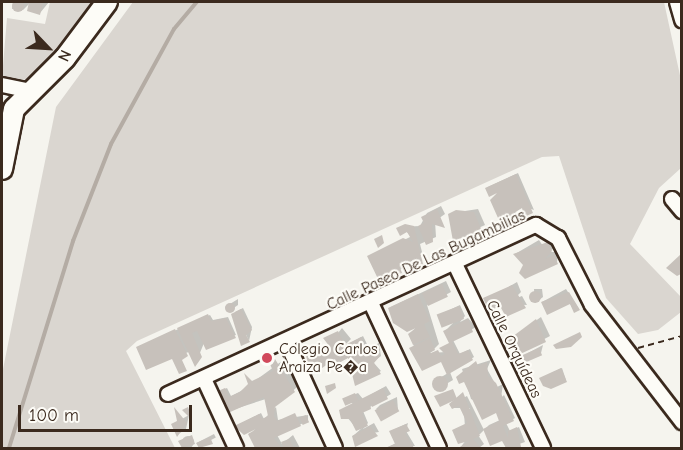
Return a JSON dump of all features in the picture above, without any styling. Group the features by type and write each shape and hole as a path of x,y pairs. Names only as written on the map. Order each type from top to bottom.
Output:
{"street":[{"path":"2,166 14,108 26,90 65,58 107,2"},
{"path":"677,2 681,20"},
{"path":"2,85 26,90"},
{"path":"672,199 681,211"},
{"name":"Calle Paseo De Las Bugambilias","path":"168,394 287,343 536,225 549,229 625,353 681,422"},
{"name":"Calle Orquídeas","path":"455,264 543,448"},
{"path":"371,303 439,448"},
{"path":"287,343 335,448"},
{"path":"204,379 236,448"}],"path":[{"path":"625,353 681,336"}],"shaded area":[{"path":"50,2 97,2 44,70 28,80 2,77 7,18 45,24"},
{"path":"133,2 664,2 681,80 681,168 659,188 630,244 681,297 681,312 658,330 638,334 606,298 559,156 542,157 137,341 126,351 175,448 2,448 2,374 56,107"}],"building":[{"path":"20,0 23,1 23,11 16,12 13,11 12,4 13,1"},
{"path":"29,2 43,2 40,15 27,11"},
{"path":"516,174 533,213 524,217 522,208 514,213 518,220 502,227 490,200 497,193 489,197 485,188"},
{"path":"437,209 445,228 432,224 433,242 426,245 418,226 424,223 421,217"},
{"path":"456,210 474,212 482,231 453,241 448,214"},
{"path":"405,224 414,226 423,264 416,267 413,260 400,268 402,273 379,281 367,256 403,238 413,242 407,232 400,236 396,228"},
{"path":"382,235 384,243 378,248 374,239"},
{"path":"548,242 552,251 545,259 554,255 558,264 525,279 519,273 523,265 513,254"},
{"path":"681,254 681,274 677,276 666,268"},
{"path":"442,284 448,297 428,306 422,293"},
{"path":"512,285 526,308 506,317 500,306 489,311 483,298"},
{"path":"535,291 541,297 535,303 529,297"},
{"path":"569,292 580,310 574,313 570,304 547,315 541,302"},
{"path":"418,294 430,321 424,324 430,337 413,345 408,334 416,328 407,332 393,323 388,308"},
{"path":"230,303 234,304 234,312 230,313 226,312 225,308 226,304"},
{"path":"459,306 464,319 442,328 437,315"},
{"path":"241,309 252,330 246,335 250,342 241,346 231,314"},
{"path":"208,314 211,321 226,318 236,338 206,350 197,331 192,333 202,357 195,367 177,328"},
{"path":"468,319 473,332 452,342 458,354 468,350 473,360 447,375 441,362 422,371 409,348 430,338 435,350 424,356 438,350 441,356 445,354 439,348 449,343 443,331"},
{"path":"536,319 546,342 516,356 508,340"},
{"path":"175,329 188,356 182,360 187,371 179,374 172,359 146,370 136,347"},
{"path":"338,331 345,345 361,337 367,350 375,346 380,356 374,363 381,374 355,386 348,358 337,364 335,359 312,375 305,353 330,347 323,338"},
{"path":"580,332 582,337 571,347 556,349 553,345"},
{"path":"539,348 542,355 525,363 522,355"},
{"path":"275,359 295,392 275,407 274,416 277,421 295,413 301,426 274,438 282,448 255,448 248,434 258,428 244,435 234,426 259,414 262,419 268,416 264,397 228,413 218,391 225,388 229,397 240,392 248,384 244,373 252,381 273,371 269,362"},
{"path":"476,361 478,366 487,362 488,376 496,383 514,421 503,426 508,438 508,431 517,427 521,447 506,448 502,441 490,446 483,429 499,421 496,413 482,420 464,382 459,384 456,377"},
{"path":"561,368 567,382 551,389 543,386 539,378"},
{"path":"440,376 448,384 440,392 432,384"},
{"path":"335,383 336,388 327,394 325,386"},
{"path":"383,388 388,399 372,407 370,403 371,409 362,413 368,426 356,431 350,419 341,419 339,410"},
{"path":"453,389 457,399 440,407 434,396"},
{"path":"463,392 480,436 473,439 481,448 458,448 472,440 458,444 452,430 467,423 459,406 452,409 449,404"},
{"path":"355,393 358,400 345,406 342,398"},
{"path":"393,400 399,411 381,422 375,410"},
{"path":"174,407 187,423 177,437 171,424 177,421"},
{"path":"188,407 191,415 188,416 182,410"},
{"path":"306,415 309,422 303,425 300,418"},
{"path":"406,424 410,431 405,433 414,448 385,448 395,444 389,431"},
{"path":"370,426 378,436 355,447 352,436"},
{"path":"192,435 195,444 182,448 178,441"},
{"path":"210,437 213,444 199,448 196,443"},
{"path":"289,439 294,448 284,448 281,442"}],"waterway":[{"path":"9,448 73,241 111,144 174,29 197,2"}],"place":[{"name":"Colegio Carlos Araiza Pe�a","path":"267,358"}]}
